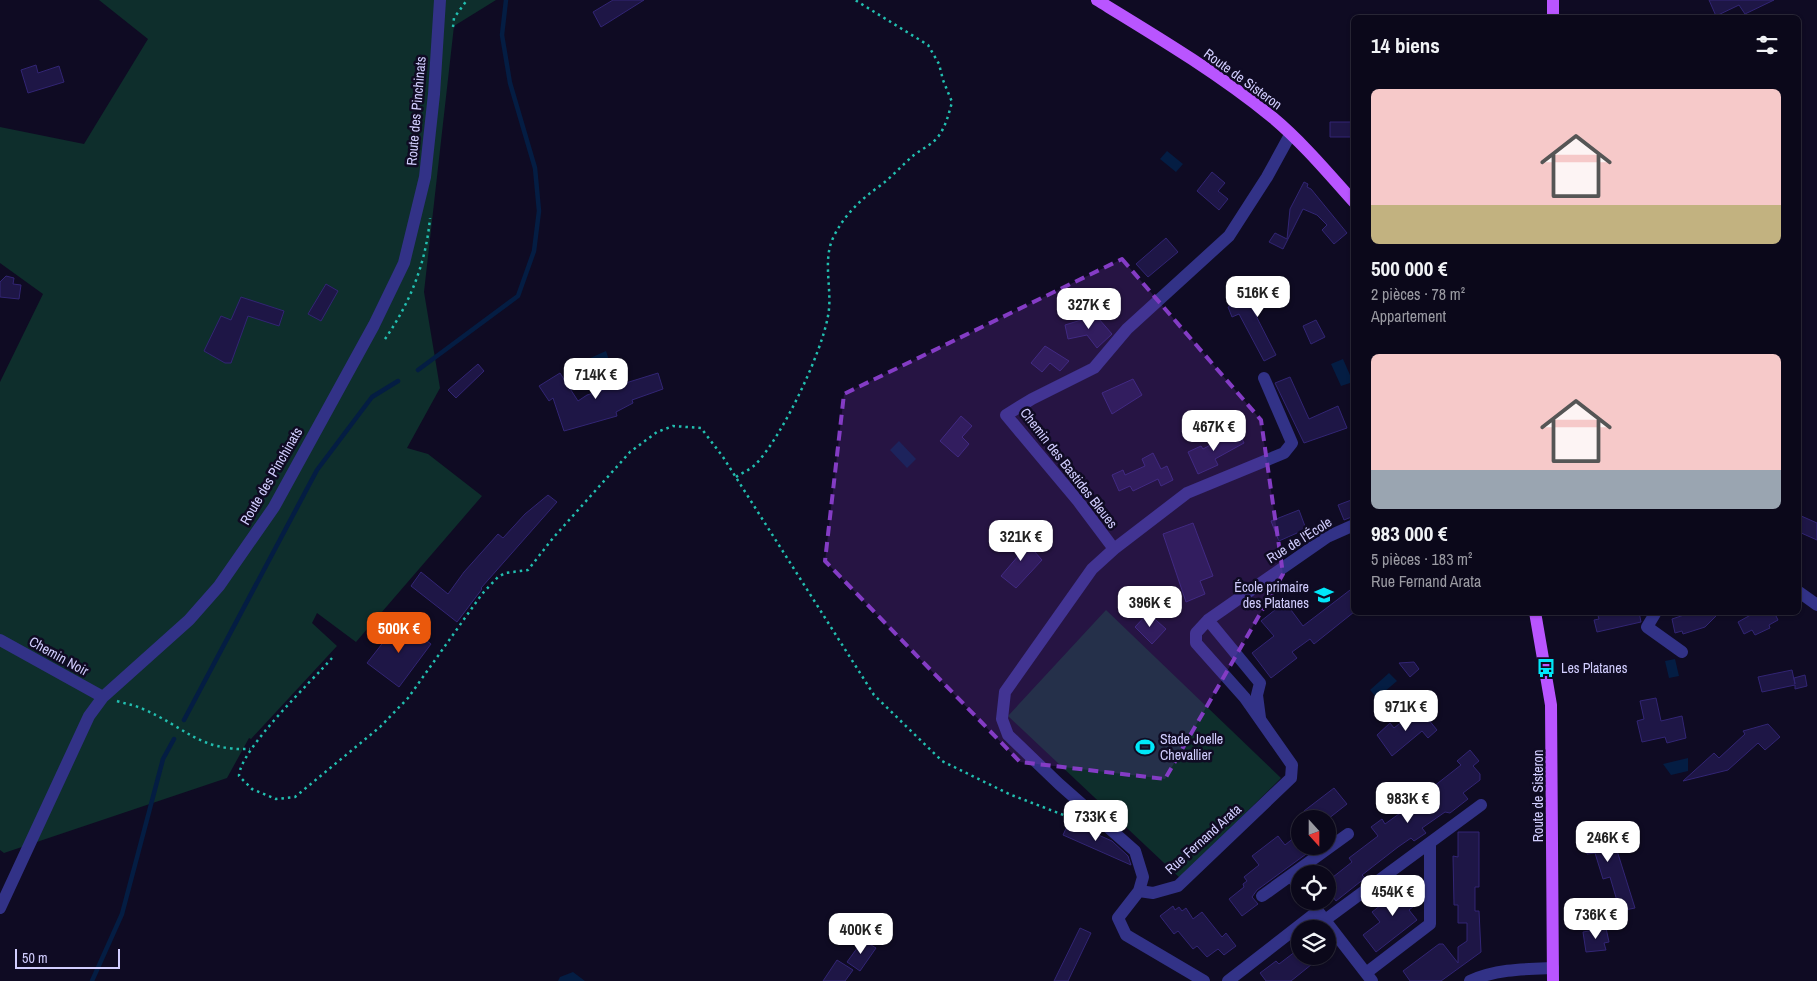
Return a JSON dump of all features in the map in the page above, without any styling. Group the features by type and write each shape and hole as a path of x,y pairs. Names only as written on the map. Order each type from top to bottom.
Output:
{"main road":[{"name":"Route de Sisteron","path":"1097,0 1212,73 1272,117 1351,199"},
{"path":"1553,0 1553,15"},
{"name":"Route de Sisteron","path":"1536,615 1552,705 1553,975"}],"street":[{"name":"Route des Pinchinats","path":"0,908 89,716 103,697 189,620 218,586 274,507 374,325 404,263 425,177 434,94 440,0"},
{"name":"Chemin des Bastides Bleues","path":"1139,891 1142,876 1135,851 1058,784 1008,735 1002,719 1006,692 1092,569 1114,549 1072,494 1006,416 1032,399 1094,368 1127,329 1229,236 1267,177 1290,135"},
{"path":"1114,549 1188,493 1284,453 1292,443 1264,378"},
{"name":"Rue de l'École","path":"1195,639 1198,629 1208,620 1327,537 1351,526"},
{"path":"1801,593 1817,605"},
{"path":"1654,615 1647,627 1682,652"},
{"path":"1208,620 1260,683 1257,695 1260,722"},
{"name":"Rue Fernand Arata","path":"1139,891 1153,893 1178,886 1291,778 1292,765 1260,722 1245,698 1195,639"},
{"name":"Chemin Noir","path":"0,640 103,697"},
{"path":"1228,981 1318,911 1430,843 1481,804"},
{"path":"1262,896 1348,834"},
{"path":"1318,911 1369,977 1430,924 1430,843"},
{"path":"1139,891 1118,918 1126,935 1204,981"},
{"path":"1470,981 1482,976 1513,970 1553,975"}],"path":[{"path":"735,477 755,465 771,443 809,373 823,337 828,315 828,253 842,222 854,206 868,193 882,185 925,146 935,142 941,133 952,102 942,80 940,64 928,45 854,0"},
{"path":"332,658 250,749 239,769 239,776 252,789 276,799 295,797 380,726 408,698 482,594 498,577 505,573 528,570 553,538 630,452 657,432 673,426 701,428 735,477 874,696 942,761 1009,794 1081,821"},
{"path":"103,697 143,709 196,739 228,750 250,749"}],"highlighted area":[{"path":"1122,259 1261,420 1283,574 1165,779 1020,762 825,561 844,394"}],"green space":[{"path":"99,0 496,0 454,26 424,292 440,388 407,448 428,454 482,496 356,642 317,613 312,623 337,646 251,739 249,738 227,778 4,853 0,850 0,382 43,294 0,263 0,127 84,144 148,39"},
{"name":"Stade Joelle Chevallier","path":"1106,610 1281,778 1180,878 1008,716"}],"water":[{"path":"1167,151 1183,164 1176,172 1160,159"},
{"path":"606,351 609,360 582,371 579,363"},
{"path":"1343,359 1351,377 1351,383 1341,386 1331,364"},
{"path":"899,441 916,459 907,468 890,450"},
{"path":"1675,659 1679,676 1669,678 1665,661"},
{"path":"1389,673 1397,681 1377,698 1370,690"},
{"path":"1688,758 1688,771 1671,775 1663,764"},
{"path":"573,972 585,981 558,981 560,977"}],"building":[{"path":"613,0 644,0 601,27 593,12"},
{"path":"1709,0 1774,0 1745,14 1739,5 1716,15"},
{"path":"36,65 38,73 59,66 64,82 28,93 21,70"},
{"path":"1330,122 1351,122 1351,137 1330,137"},
{"path":"1212,172 1225,183 1218,191 1228,199 1219,210 1197,191"},
{"path":"1304,182 1308,184 1307,187 1311,189 1347,233 1334,244 1322,230 1327,225 1317,215 1303,209 1283,249 1269,242 1275,233 1287,239 1290,209"},
{"path":"1166,238 1178,252 1148,277 1136,264"},
{"path":"6,276 14,278 13,284 21,285 19,299 0,297 0,282"},
{"path":"1284,282 1288,292 1252,308 1276,355 1264,361 1239,314 1232,317 1228,307"},
{"path":"326,284 338,291 321,321 308,314"},
{"path":"241,297 284,311 279,326 248,316 231,363 225,363 204,351 221,316 231,320"},
{"path":"1092,311 1112,334 1097,348 1087,335 1068,339 1065,325 1081,320"},
{"path":"1316,320 1325,337 1311,344 1303,326"},
{"path":"1045,346 1069,361 1060,371 1050,363 1042,372 1031,363"},
{"path":"478,364 484,371 456,398 448,390"},
{"path":"560,373 578,401 587,395 658,373 663,389 632,400 633,403 616,412 617,416 564,431 553,398 549,401 539,386"},
{"path":"1290,377 1309,419 1338,406 1347,428 1304,443 1275,383"},
{"path":"1133,379 1142,395 1112,414 1102,393"},
{"path":"961,416 972,426 962,437 969,444 958,457 940,441"},
{"path":"1238,430 1244,443 1215,459 1218,465 1198,474 1188,452 1201,446 1203,449"},
{"path":"1153,453 1161,469 1167,466 1173,480 1161,486 1158,479 1133,491 1130,486 1119,491 1112,475 1123,470 1125,475 1145,466 1142,459"},
{"path":"548,495 557,502 481,588 457,622 411,586 421,572 448,594 464,572 498,534 503,538 525,514"},
{"path":"1351,500 1351,517 1344,520 1338,505"},
{"path":"1299,510 1306,529 1279,541 1271,521"},
{"path":"1801,516 1817,523 1817,540 1801,533"},
{"path":"1193,523 1213,576 1200,581 1205,594 1186,602 1163,534"},
{"path":"1019,534 1042,560 1016,588 1001,576 1019,555 1008,544"},
{"path":"1351,589 1351,614 1314,644 1310,639 1292,652 1297,658 1271,678 1252,653 1274,636 1261,621 1285,602 1303,626"},
{"path":"1148,613 1166,629 1152,644 1135,627"},
{"path":"1598,615 1640,615 1641,622 1597,632 1594,620 1599,619"},
{"path":"1684,615 1717,615 1705,627 1683,634 1682,631 1675,633 1672,619"},
{"path":"1751,615 1776,615 1778,620 1769,625 1770,628 1755,635 1752,630 1744,634 1738,622"},
{"path":"400,621 431,644 399,687 367,663"},
{"path":"1414,662 1419,669 1410,677 1399,663"},
{"path":"1792,670 1795,684 1794,678 1805,675 1807,686 1795,689 1795,685 1762,692 1758,677"},
{"path":"1656,698 1661,721 1682,716 1686,738 1667,743 1665,737 1642,742 1637,721 1644,719 1640,701"},
{"path":"1419,708 1437,730 1428,738 1422,731 1392,756 1377,735 1390,723 1394,728"},
{"path":"1768,724 1780,737 1765,750 1758,743 1728,770 1683,781 1714,753 1719,758 1745,734 1743,731"},
{"path":"1470,750 1479,761 1473,766 1480,774 1480,780 1463,793 1468,799 1450,813 1445,812 1422,828 1426,833 1414,841 1411,838 1398,847 1362,875 1365,878 1336,901 1336,875 1352,862 1349,858 1378,836 1371,827 1382,819 1385,824 1414,803 1410,797 1420,790 1424,794 1461,765 1457,761"},
{"path":"1334,788 1347,804 1336,813 1336,810 1305,810"},
{"path":"1069,822 1112,841 1128,856 1131,865 1063,835"},
{"path":"1607,827 1609,842 1614,841 1635,908 1620,911 1610,877 1603,879 1595,853 1587,854 1585,843 1579,844 1577,832"},
{"path":"1458,832 1479,832 1479,887 1475,887 1475,911 1479,911 1481,952 1441,981 1410,981 1403,971 1439,944 1443,944 1458,963 1458,947 1467,941 1467,923 1458,923 1458,905 1454,905 1453,856 1458,857"},
{"path":"1278,836 1285,845 1291,840 1291,855 1305,855 1257,890 1252,897 1258,904 1242,916 1229,899 1244,887 1243,884 1247,881 1244,877 1259,865 1252,856"},
{"path":"1411,882 1420,895 1416,898 1419,902 1409,910 1417,920 1376,952 1363,935 1380,922 1372,912"},
{"path":"1173,906 1175,910 1179,907 1182,911 1186,908 1193,919 1202,912 1222,937 1226,933 1236,946 1224,955 1218,949 1207,957 1197,946 1193,949 1178,931 1174,934 1160,916"},
{"path":"1080,928 1091,933 1068,981 1054,981"},
{"path":"1606,928 1609,942 1604,943 1606,950 1586,952 1583,932"},
{"path":"863,940 876,948 860,971 847,962"},
{"path":"1291,955 1291,965 1311,965 1291,981 1266,981 1260,973 1276,961 1279,964"},
{"path":"837,960 853,970 845,981 823,981"}],"waterway":[{"path":"418,370 518,296 534,251 539,211 535,168 510,83 502,35 506,0"},
{"path":"184,720 317,470 372,397 398,381"},
{"path":"92,981 122,914 163,759 174,739"}],"place":[{"name":"École primaire des Platanes","path":"1324,595"},
{"name":"Les Platanes","path":"1546,668"},
{"name":"Stade Joelle Chevallier","path":"1145,747"}]}
